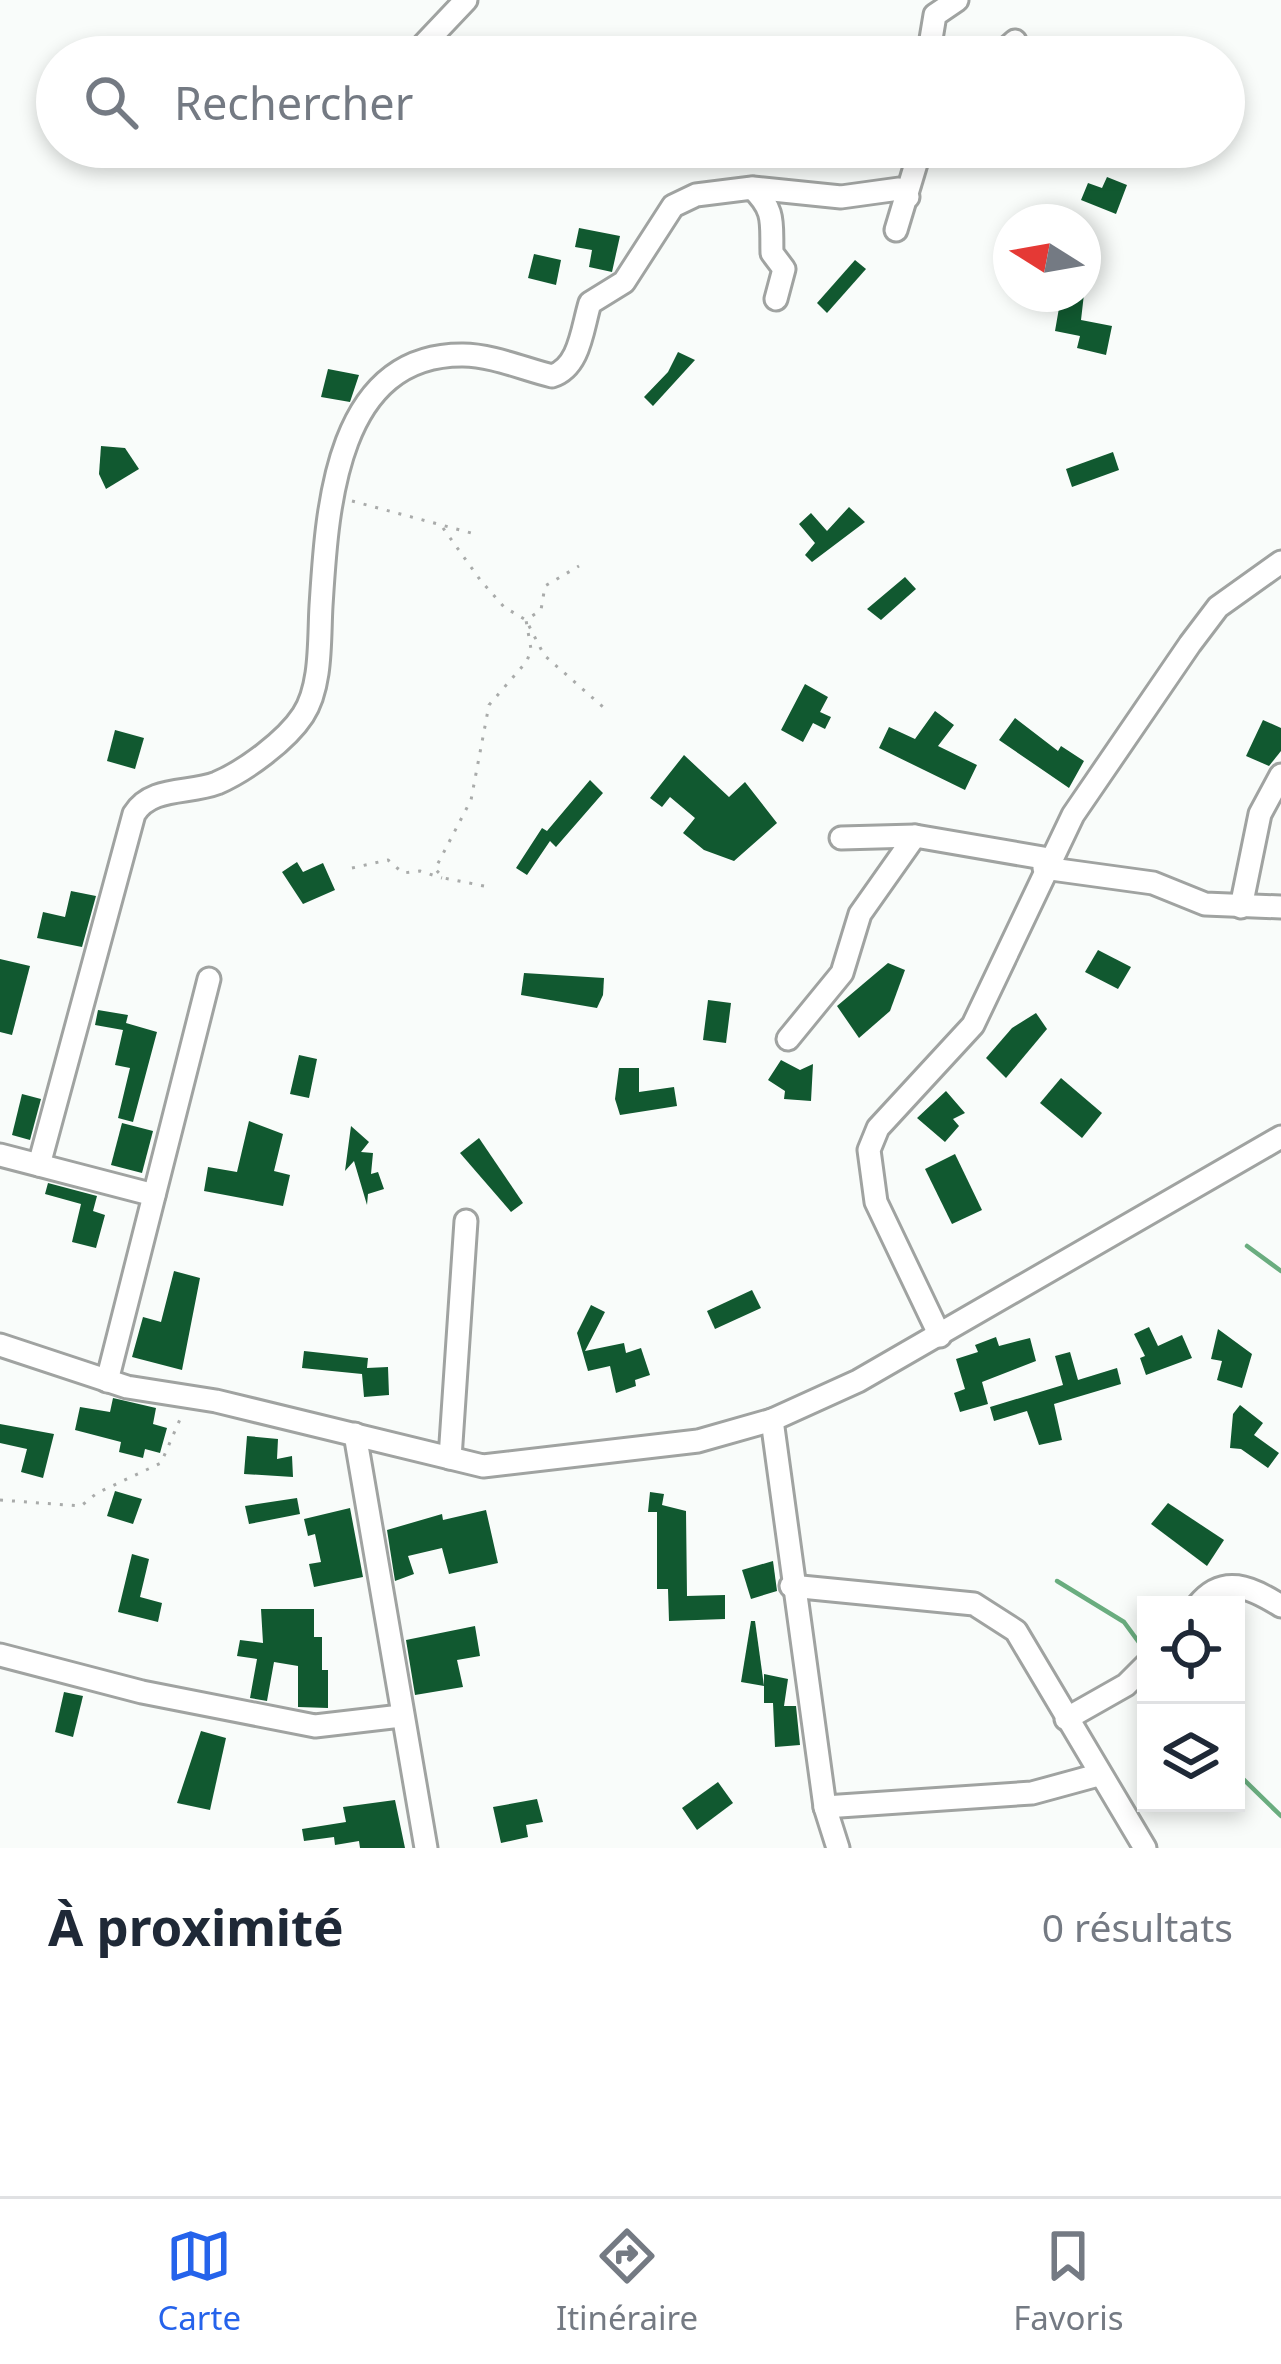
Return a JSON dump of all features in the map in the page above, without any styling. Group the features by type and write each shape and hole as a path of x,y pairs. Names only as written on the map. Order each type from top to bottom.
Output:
{"street":[{"path":"432,36 466,0"},
{"path":"931,36 934,15 956,0"},
{"path":"896,230 915,168"},
{"path":"39,1165 141,802 216,783 256,759 303,715 319,649 333,499 360,408 394,374 437,358 466,355 552,376 562,373 572,364 590,303 624,282 673,206 696,195 752,188 842,197 899,189 908,196"},
{"path":"752,188 776,218 772,253 784,268 776,299"},
{"path":"940,1336 875,1202 869,1150 893,1108 939,1067 973,1025 1073,815 1218,607 1281,562"},
{"path":"1240,907 1260,814 1281,776"},
{"path":"788,1039 842,973 860,914 916,836"},
{"path":"841,838 916,836 1118,876 1205,904 1281,907"},
{"path":"107,1381 209,979"},
{"path":"0,1346 107,1381 483,1466 698,1441 772,1420 940,1336 1281,1137"},
{"path":"0,1155 154,1195"},
{"path":"450,1458 466,1221"},
{"path":"772,1420 791,1586 825,1807 838,1848"},
{"path":"355,1434 426,1848"},
{"path":"1205,1596 1211,1589 1232,1584 1281,1606"},
{"path":"791,1586 974,1604 999,1616 1016,1631 1145,1848"},
{"path":"0,1655 142,1692 315,1726 400,1716"},
{"path":"1066,1719 1137,1674"},
{"path":"825,1807 1032,1793 1098,1775"}],"path":[{"path":"333,499 366,503 475,534"},
{"path":"443,528 504,607 526,620 544,656 603,707"},
{"path":"526,620 541,610 545,586 579,566"},
{"path":"444,878 435,869 471,800 489,705 531,650 526,620"},
{"path":"352,868 388,860 403,873 420,871 484,886"},
{"path":"0,1500 81,1506 97,1492 161,1463 186,1398"}],"building":[{"path":"1107,177 1127,185 1116,214 1101,204 1081,200 1088,183 1102,188"},
{"path":"579,228 620,236 612,272 589,267 592,250 575,247"},
{"path":"534,254 561,260 556,285 528,278"},
{"path":"855,260 866,269 827,313 817,303"},
{"path":"1058,312 1082,312 1081,320 1112,326 1106,355 1077,348 1080,336 1055,331"},
{"path":"678,352 695,360 653,406 644,397 668,372"},
{"path":"328,369 359,375 350,402 321,397"},
{"path":"101,446 125,448 139,469 106,489 99,474"},
{"path":"1113,452 1119,470 1072,487 1066,469"},
{"path":"849,507 865,522 812,562 805,555 815,543 799,524 811,513 827,531"},
{"path":"905,577 916,589 881,620 867,609"},
{"path":"805,684 828,697 820,712 831,717 825,729 813,723 803,742 781,730"},
{"path":"935,711 954,725 938,746 977,765 965,790 879,748 889,727 915,739"},
{"path":"1015,718 1058,751 1061,746 1084,761 1069,788 999,740"},
{"path":"1263,720 1281,728 1281,751 1269,766 1246,756"},
{"path":"115,730 144,738 135,769 107,761"},
{"path":"684,755 729,797 745,782 777,823 734,861 704,850 683,833 695,818 670,797 662,807 650,798"},
{"path":"590,780 603,793 556,847 550,841 527,875 516,868 542,828 547,831"},
{"path":"297,862 303,872 323,863 335,890 303,904 282,872"},
{"path":"71,891 96,896 82,947 37,938 43,912 65,917"},
{"path":"1098,950 1131,967 1118,989 1085,972"},
{"path":"0,959 30,966 12,1035 0,1032"},
{"path":"888,963 905,970 890,1011 859,1038 837,1006"},
{"path":"524,973 604,978 603,995 597,1008 521,995"},
{"path":"708,1000 731,1003 726,1043 703,1040"},
{"path":"98,1010 128,1015 126,1023 157,1032 133,1122 118,1118 130,1068 115,1065 123,1030 95,1025"},
{"path":"1036,1013 1047,1029 1006,1078 986,1058 1012,1028"},
{"path":"299,1055 317,1059 309,1098 290,1094"},
{"path":"781,1060 800,1070 813,1064 811,1101 784,1099 785,1091 768,1080"},
{"path":"619,1068 639,1068 639,1092 674,1087 677,1106 620,1115 615,1099"},
{"path":"1061,1078 1102,1113 1082,1138 1040,1103"},
{"path":"946,1091 965,1113 953,1119 959,1126 945,1142 917,1118"},
{"path":"22,1094 41,1099 30,1140 12,1135"},
{"path":"249,1121 283,1134 274,1171 290,1175 283,1206 204,1191 208,1167 237,1172"},
{"path":"122,1123 153,1131 142,1173 111,1165"},
{"path":"351,1126 369,1142 361,1152 373,1153 371,1174 378,1172 384,1189 368,1194 367,1205 354,1161 345,1171"},
{"path":"479,1138 523,1203 511,1212 460,1153"},
{"path":"955,1154 982,1210 952,1224 925,1169"},
{"path":"48,1183 97,1196 93,1211 105,1215 96,1248 72,1242 81,1204 45,1194"},
{"path":"174,1271 200,1278 182,1370 132,1357 143,1317 161,1322"},
{"path":"752,1290 761,1308 715,1329 707,1311"},
{"path":"591,1305 605,1312 585,1351 624,1343 626,1353 641,1348 650,1375 635,1380 636,1386 616,1393 610,1366 588,1371 577,1333"},
{"path":"1149,1327 1158,1346 1182,1335 1192,1358 1146,1375 1140,1358 1145,1356 1134,1334"},
{"path":"1218,1329 1252,1354 1242,1388 1217,1380 1222,1361 1211,1359"},
{"path":"996,1337 999,1346 1030,1338 1036,1361 982,1382 988,1404 960,1412 954,1393 965,1389 956,1359 978,1352 975,1345"},
{"path":"304,1351 368,1358 367,1368 388,1367 389,1395 364,1397 362,1374 302,1368"},
{"path":"1070,1352 1078,1380 1117,1368 1121,1384 1054,1404 1062,1440 1039,1445 1027,1411 994,1421 990,1407 1063,1385 1055,1356"},
{"path":"113,1398 156,1408 153,1424 167,1428 160,1453 145,1449 143,1458 119,1452 121,1442 75,1430 80,1407 110,1412"},
{"path":"1240,1405 1263,1423 1254,1435 1279,1453 1268,1468 1241,1449 1230,1448 1233,1414"},
{"path":"0,1424 54,1434 43,1478 21,1472 27,1449 0,1443"},
{"path":"247,1436 278,1439 277,1459 292,1456 293,1477 244,1474"},
{"path":"115,1491 142,1499 133,1524 107,1516"},
{"path":"650,1492 664,1494 662,1505 686,1511 687,1596 725,1595 725,1619 669,1621 668,1589 657,1589 657,1512 648,1512"},
{"path":"297,1498 300,1514 249,1524 245,1506"},
{"path":"1168,1503 1224,1540 1207,1566 1151,1524"},
{"path":"350,1508 363,1577 314,1587 309,1564 321,1562 315,1534 308,1536 304,1519"},
{"path":"486,1510 498,1563 449,1574 442,1548 408,1556 414,1574 395,1581 387,1530 442,1514 443,1520"},
{"path":"132,1554 149,1559 140,1597 162,1603 158,1622 118,1612"},
{"path":"773,1561 777,1591 751,1599 742,1570"},
{"path":"261,1609 314,1609 314,1637 322,1637 322,1670 328,1670 328,1708 298,1707 298,1666 274,1662 267,1701 250,1698 257,1659 237,1656 240,1640 263,1643"},
{"path":"751,1621 755,1621 764,1686 741,1682"},
{"path":"475,1626 480,1656 457,1660 463,1687 415,1695 406,1640"},
{"path":"764,1674 788,1679 784,1706 796,1706 800,1745 775,1747 773,1703 764,1703"},
{"path":"64,1692 83,1696 73,1737 55,1732"},
{"path":"201,1731 226,1738 210,1810 177,1803"},
{"path":"718,1782 733,1803 697,1830 682,1808"},
{"path":"537,1799 543,1822 526,1825 528,1837 501,1843 493,1807"},
{"path":"395,1800 405,1848 360,1848 359,1841 335,1845 334,1837 304,1841 302,1829 346,1822 343,1807"}],"waterway":[{"path":"1247,1246 1281,1271"},
{"path":"1057,1581 1124,1622 1137,1640"},
{"path":"1245,1781 1281,1816"}]}
